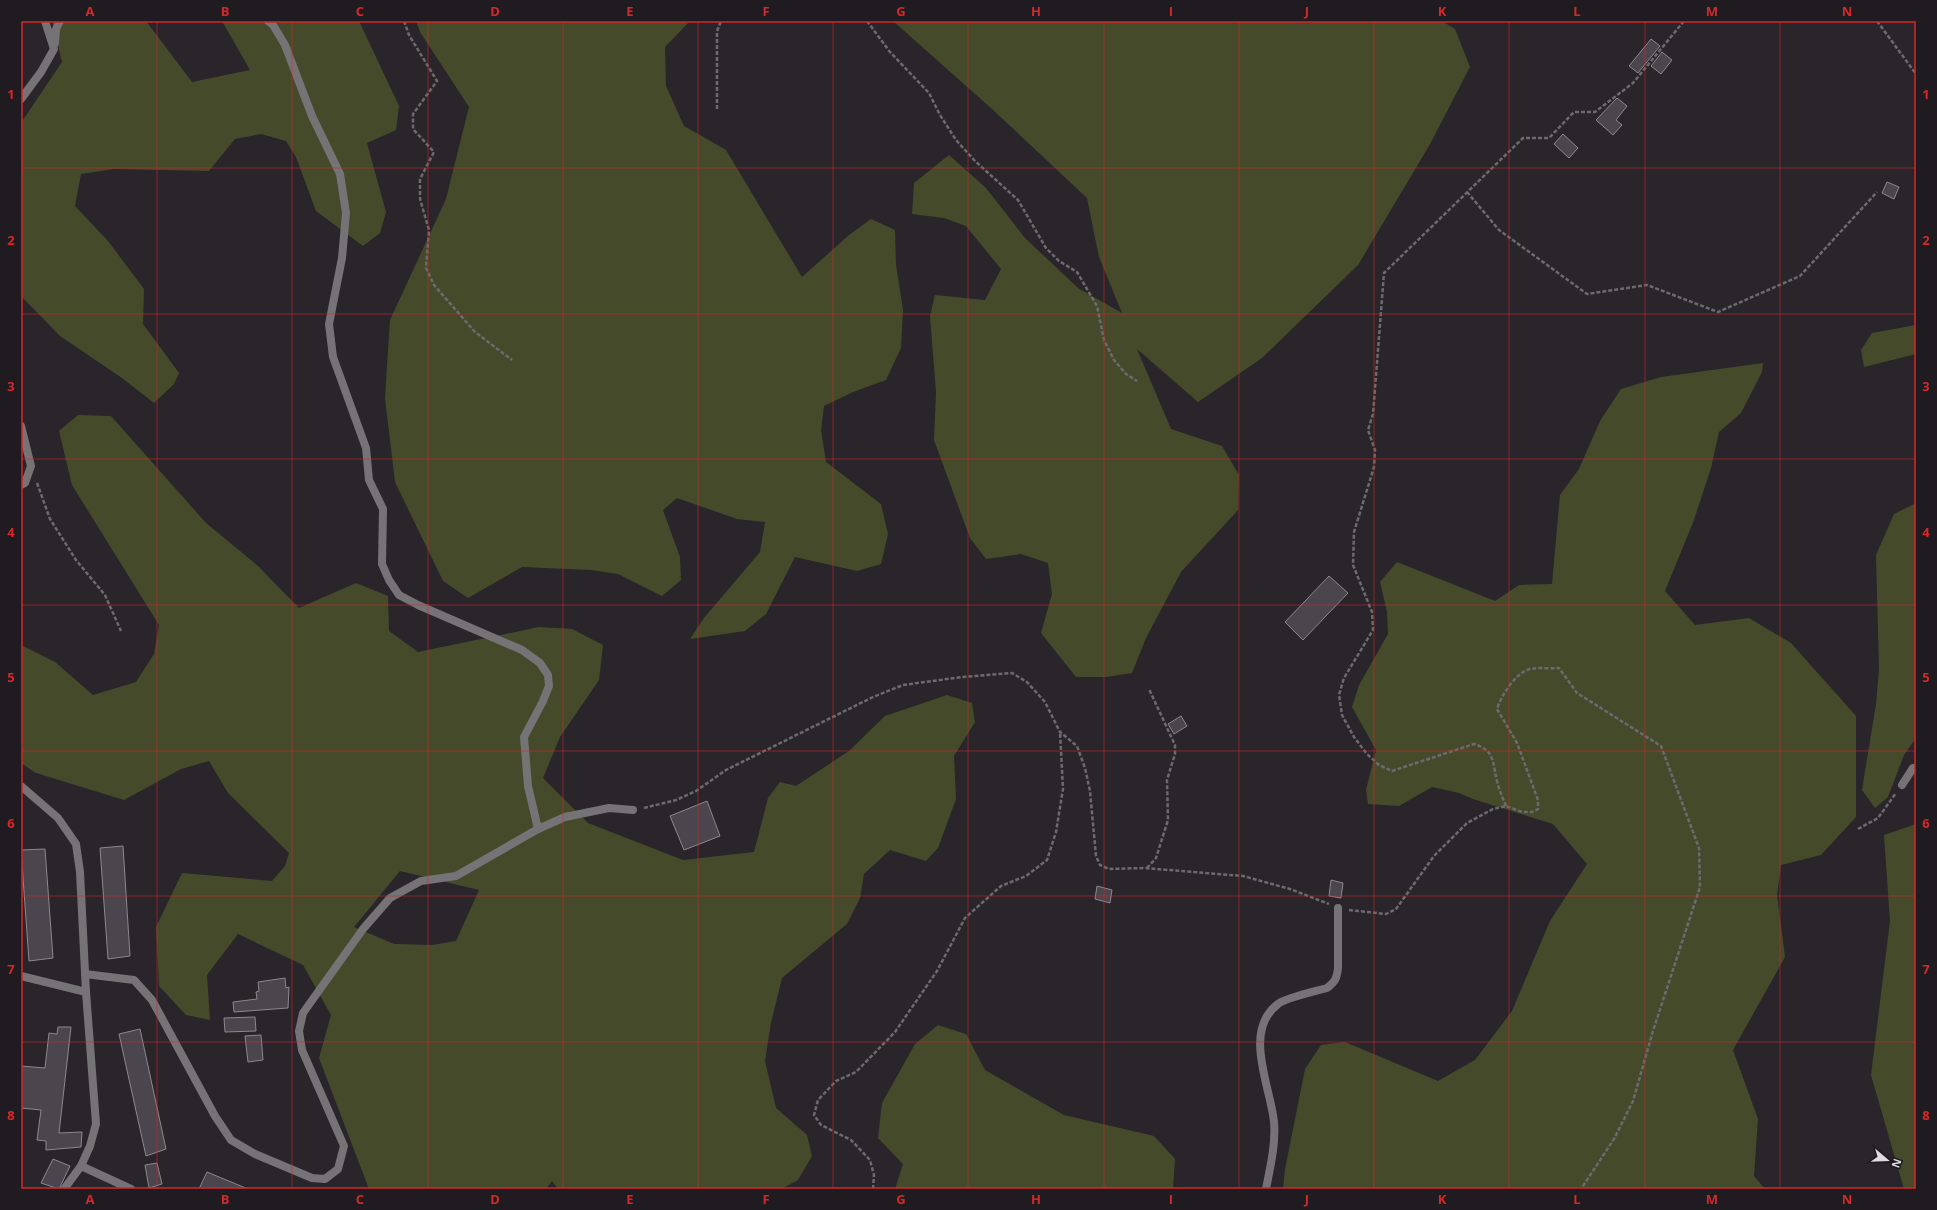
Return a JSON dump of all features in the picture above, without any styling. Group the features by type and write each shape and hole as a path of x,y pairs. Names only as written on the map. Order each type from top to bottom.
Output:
{"street":[{"path":"45,21 54,49"},
{"path":"21,99 41,72 54,49 56,29 60,21"},
{"path":"268,21 273,25 285,45 312,116 340,174 346,213 342,258 329,324 334,357 366,448 369,480 383,510 382,564 389,580 399,595 418,605 522,650 540,663 548,675 549,686 544,701 524,737 528,786 538,829"},
{"path":"21,426 31,466 25,483 21,485"},
{"path":"1902,785 1913,768 1916,768"},
{"path":"21,786 58,818 76,844 80,872 86,992 96,1124 90,1146 81,1166 64,1189"},
{"path":"85,974 134,980 152,1000 215,1116 231,1140 255,1154 312,1178 325,1179 338,1170 344,1146 302,1050 299,1031 303,1013 363,929 390,898 421,881 456,876 538,829 565,817 609,808 633,810"},
{"path":"1266,1189 1273,1149 1274,1123 1260,1055 1260,1036 1265,1018 1278,1004 1327,988 1334,983 1338,968 1338,908"},
{"path":"21,976 86,992"},
{"path":"81,1166 131,1189"}],"path":[{"path":"404,21 409,35 437,81 413,114 413,129 434,152 420,179 420,199 429,230 426,268 434,285 475,332 512,360"},
{"path":"717,109 717,30 721,21"},
{"path":"867,21 890,52 929,93 940,115 956,140 975,161 1018,200 1046,248 1059,261 1077,272 1097,306 1104,340 1114,360 1126,374 1137,381"},
{"path":"1506,806 1498,785 1492,757 1485,747 1474,744 1392,771 1385,769 1367,754 1354,737 1342,715 1339,695 1344,678 1373,630 1372,612 1353,565 1354,532 1374,467 1375,450 1368,430 1373,414 1384,272 1523,138 1549,138 1574,112 1595,112 1633,83 1684,21"},
{"path":"1877,21 1916,74"},
{"path":"1467,192 1499,230 1587,294 1647,285 1718,312 1800,276 1876,192"},
{"path":"31,466 50,519 76,560 105,595 121,631"},
{"path":"1060,732 1077,746 1085,768 1090,791 1096,856 1100,865 1109,869 1147,868 1243,876 1290,889 1338,908 1386,914 1396,909 1434,856 1467,823 1494,809 1506,806 1522,812 1532,812 1538,809 1538,800 1517,743 1497,709 1500,699 1513,681 1529,669 1559,668 1577,693 1660,746 1699,848 1700,887 1653,1031 1633,1101 1614,1139 1581,1189"},
{"path":"633,810 676,800 696,791 726,770 873,697 903,685 962,677 1012,673 1028,682 1045,702 1060,732 1063,789 1056,832 1047,860 1026,876 1001,886 965,918 936,971 895,1032 856,1072 836,1081 818,1100 814,1115 821,1125 851,1140 870,1160 874,1175 873,1189"},
{"path":"1147,868 1156,858 1168,820 1167,780 1175,754 1174,745 1150,689"},
{"path":"1858,830 1878,818 1902,785"}],"green space":[{"path":"52,21 146,21 192,82 250,70 222,21 359,21 399,106 396,130 367,143 386,212 380,233 363,246 316,211 296,157 286,141 261,134 235,139 209,171 114,169 81,174 75,206 108,241 144,289 143,324 179,373 174,384 154,403 122,378 60,336 21,296 21,123 62,62"},
{"path":"416,21 690,21 665,47 666,86 684,126 726,150 802,277 849,235 871,219 895,230 896,265 903,310 901,348 886,380 853,392 824,406 821,430 826,462 881,504 888,534 881,564 857,571 795,557 766,614 745,631 690,639 704,618 760,552 765,522 737,519 677,498 663,510 680,557 681,580 662,596 618,574 591,570 522,567 468,598 443,581 395,482 385,398 390,320 446,199 469,107 420,32"},
{"path":"893,21 1442,21 1455,29 1470,67 1429,146 1358,265 1262,358 1198,402 1137,349 1171,429 1222,446 1239,475 1238,510 1181,572 1146,638 1132,673 1106,677 1076,677 1041,633 1052,594 1048,563 1021,554 986,559 970,538 934,440 936,392 930,316 935,295 985,300 1001,269 966,226 944,218 912,214 914,183 949,155 986,188 1025,238 1078,288 1122,313 1099,257 1087,198 992,109"},
{"path":"1916,325 1916,354 1864,367 1861,350 1872,333"},
{"path":"1763,363 1762,372 1741,413 1719,432 1711,468 1694,520 1665,591 1695,625 1749,618 1791,643 1856,716 1856,817 1821,855 1781,865 1777,895 1785,957 1733,1050 1758,1119 1754,1176 1765,1189 1283,1189 1285,1169 1305,1069 1321,1045 1345,1042 1438,1081 1475,1060 1512,1011 1550,921 1587,864 1553,824 1473,799 1459,793 1432,787 1399,806 1368,804 1366,790 1376,750 1352,707 1359,685 1388,634 1387,612 1380,582 1397,562 1495,601 1519,585 1552,584 1560,495 1579,469 1600,421 1621,389 1661,377"},
{"path":"78,415 111,416 206,523 258,566 299,608 356,583 388,596 389,631 418,652 539,627 572,629 603,645 599,680 560,737 543,778 588,823 683,860 754,852 768,798 780,782 796,786 849,751 885,716 947,695 972,703 975,722 954,756 956,799 938,848 926,861 890,850 864,874 860,898 847,924 782,978 771,1023 765,1061 776,1108 807,1135 812,1156 798,1180 781,1189 558,1189 552,1181 546,1189 369,1189 319,1058 331,1015 303,965 238,934 207,975 210,1020 186,1015 159,986 156,927 182,873 272,881 285,866 289,853 228,793 209,761 181,769 124,800 36,773 21,763 21,645 55,662 93,695 136,682 154,654 159,625 72,485 59,431","holes":["400,871 479,890 456,941 432,945 394,944 354,927"]},
{"path":"1916,503 1916,738 1904,755 1888,797 1875,808 1862,790 1876,704 1879,669 1876,555 1894,514"},
{"path":"1916,824 1916,1189 1904,1189 1871,1075 1890,921 1884,835"},
{"path":"938,1025 966,1034 985,1070 1064,1115 1154,1136 1175,1159 1173,1189 895,1189 903,1164 878,1138 882,1103 915,1044"}],"building":[{"path":"1651,39 1660,46 1638,73 1629,66"},
{"path":"1662,52 1672,60 1661,74 1651,66"},
{"path":"1617,98 1627,106 1616,120 1622,125 1613,135 1596,120"},
{"path":"1563,134 1578,148 1569,158 1554,144"},
{"path":"1887,182 1899,187 1894,199 1882,193"},
{"path":"1329,576 1348,593 1303,640 1285,622"},
{"path":"1181,716 1187,726 1174,734 1168,724"},
{"path":"707,801 720,836 684,850 670,816"},
{"path":"123,846 130,956 108,959 100,848"},
{"path":"45,849 53,958 29,961 21,850"},
{"path":"1331,880 1343,883 1341,898 1329,896"},
{"path":"1097,886 1112,890 1110,903 1095,899"},
{"path":"285,978 286,988 289,987 288,1008 234,1012 233,1002 257,999 256,992 259,991 258,982"},
{"path":"255,1017 256,1031 225,1032 224,1018"},
{"path":"58,1027 71,1027 59,1133 82,1132 81,1147 46,1150 46,1141 37,1140 41,1110 21,1108 21,1066 45,1068 49,1033 57,1034"},
{"path":"140,1029 166,1149 146,1156 119,1034"},
{"path":"261,1035 263,1060 248,1062 245,1036"},
{"path":"53,1159 70,1166 59,1189 41,1183"},
{"path":"157,1163 162,1184 149,1188 145,1165"},
{"path":"207,1172 248,1189 199,1189"}]}
